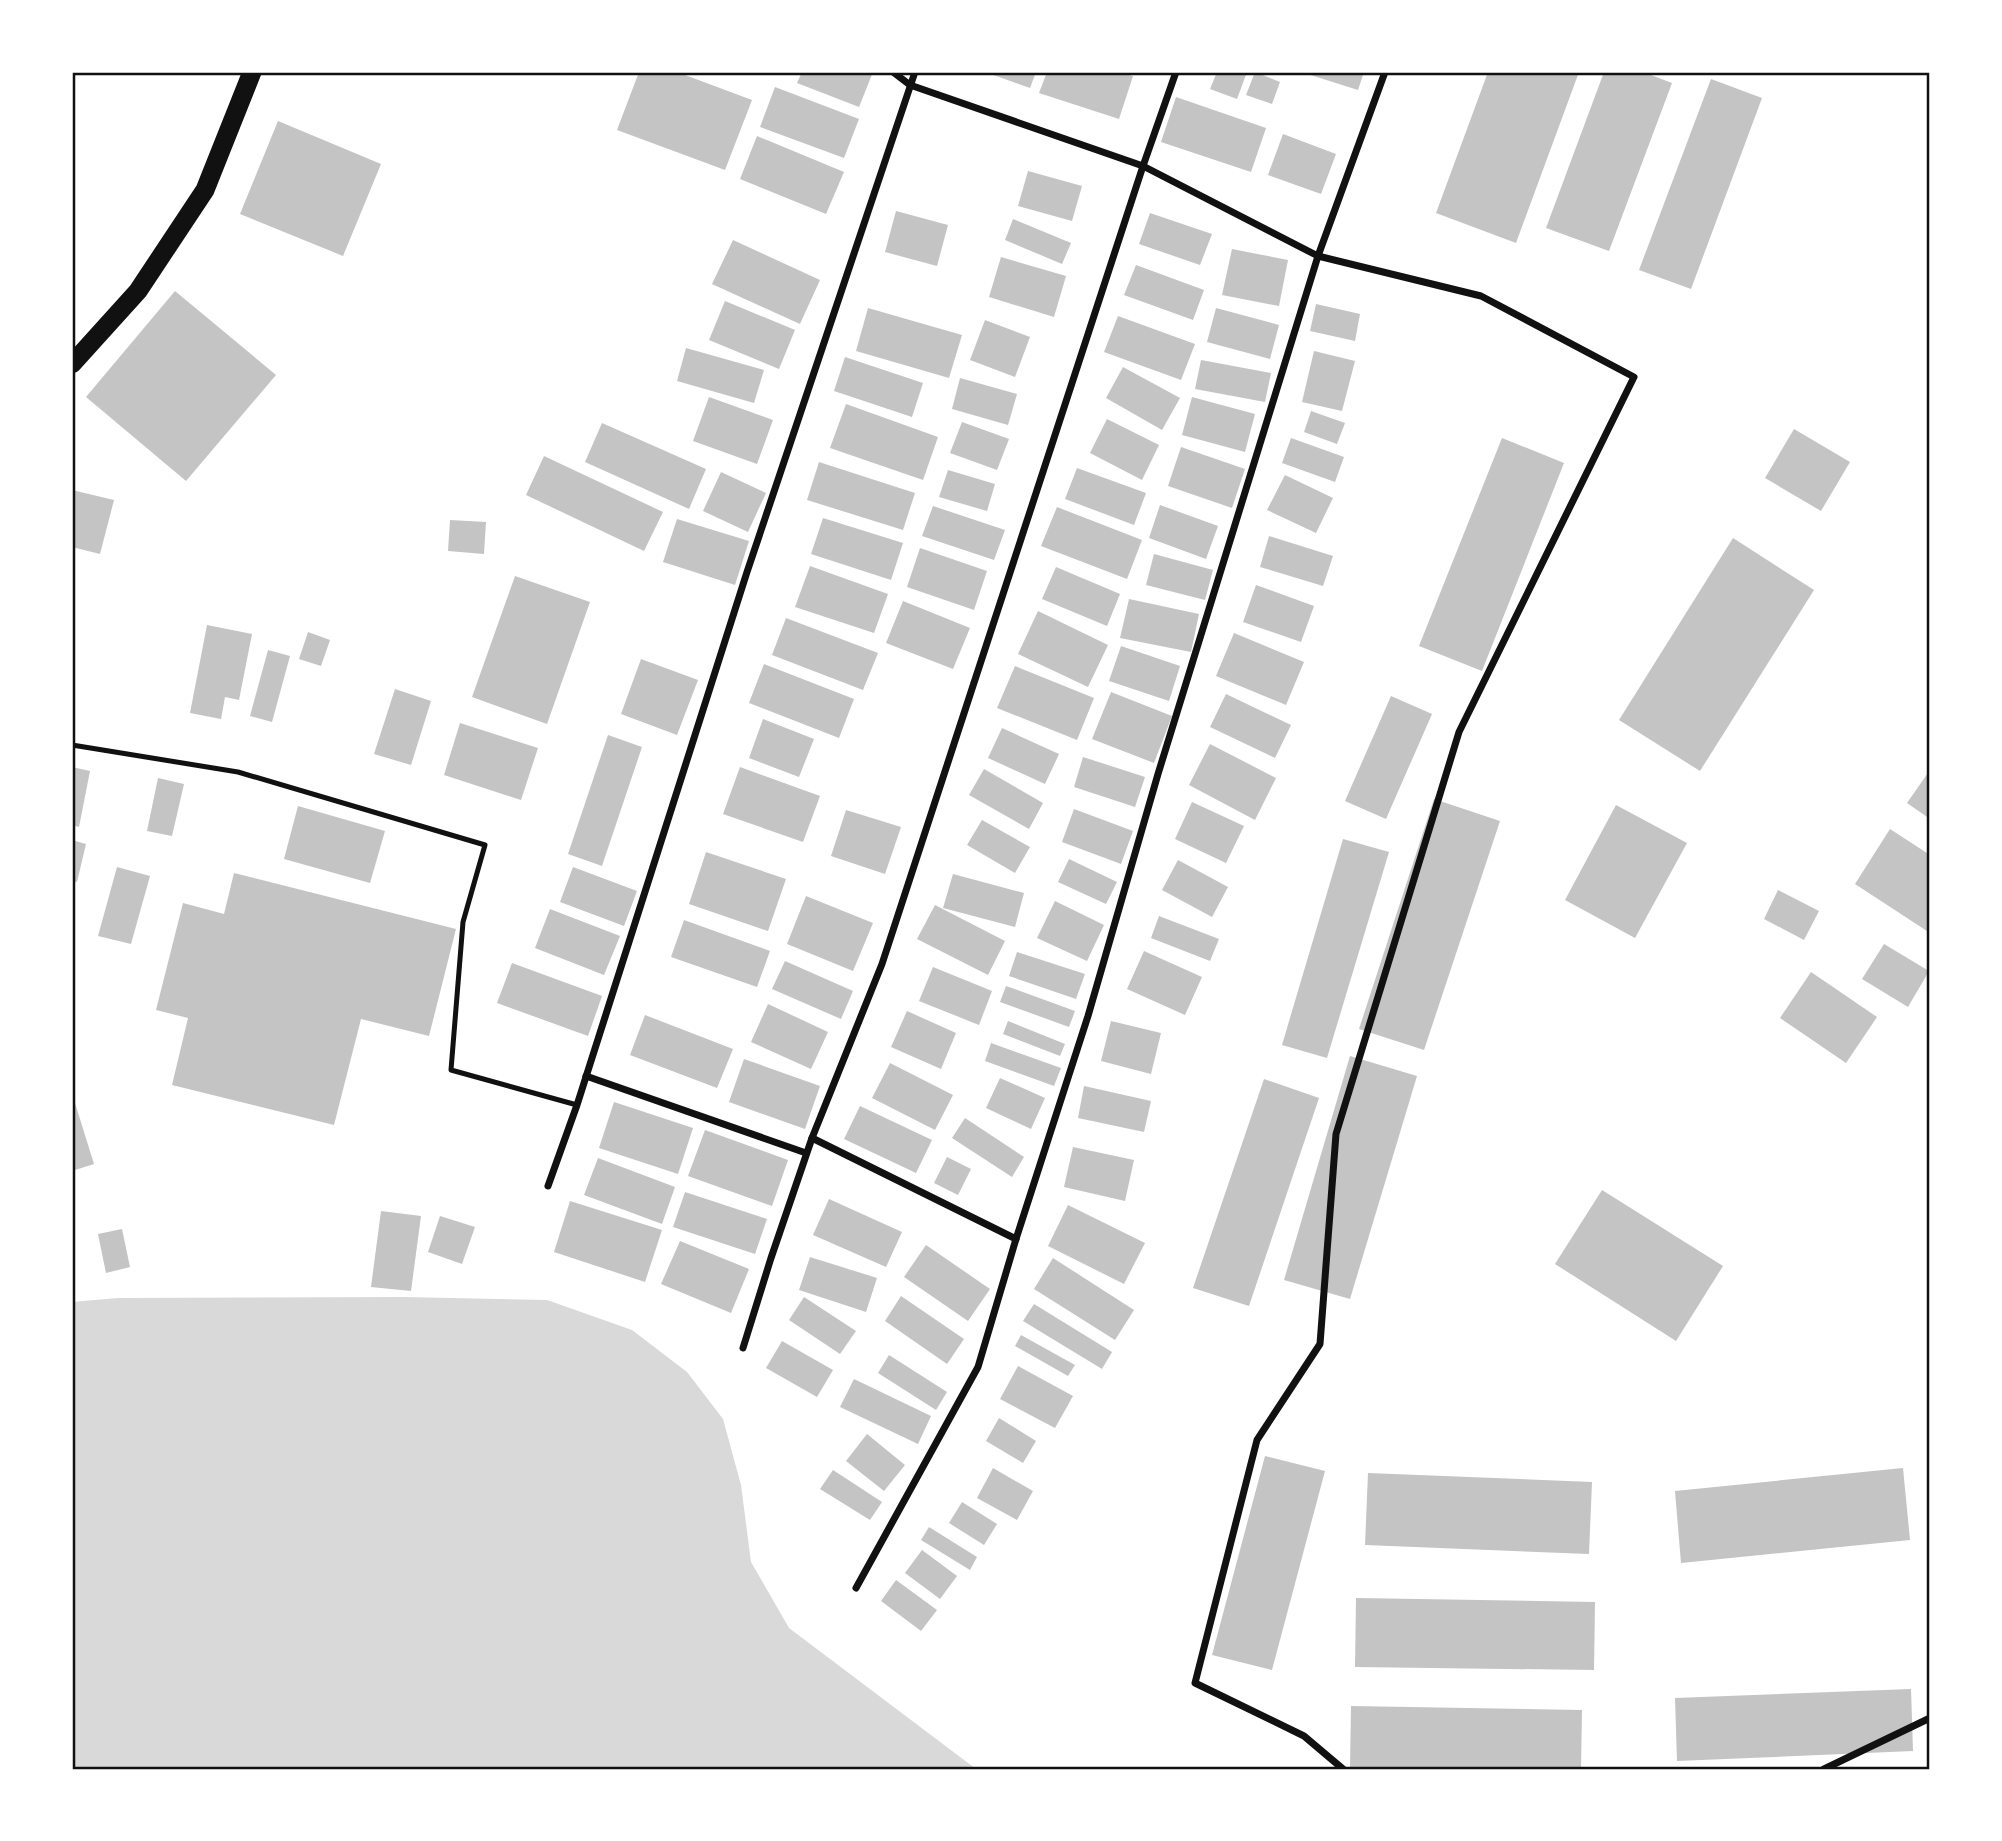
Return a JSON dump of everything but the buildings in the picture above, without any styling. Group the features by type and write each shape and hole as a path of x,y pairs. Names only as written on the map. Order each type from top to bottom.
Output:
{"highway":[{"path":"72,364 138,291 205,190 252,72"}],"street":[{"path":"893,72 910,85 1143,166 1318,256 1481,296 1634,377 1459,732 1336,1134 1320,1344 1257,1440 1195,1683 1304,1736 1343,1769"},
{"path":"548,1186 577,1105 747,572 915,72"},
{"path":"743,1348 806,1153 882,964 1176,72"},
{"path":"856,1588 978,1367 1088,1016 1158,774 1318,256 1385,72"},
{"path":"586,1076 806,1153"},
{"path":"812,1138 1016,1239"},
{"path":"1824,1769 1930,1718"}],"lane":[{"path":"72,745 238,772 485,845 463,922 451,1070 577,1105"}],"shaded area":[{"path":"404,1297 547,1300 632,1330 687,1372 723,1419 741,1485 751,1562 789,1628 976,1769 72,1769 72,1302 118,1298"}]}
